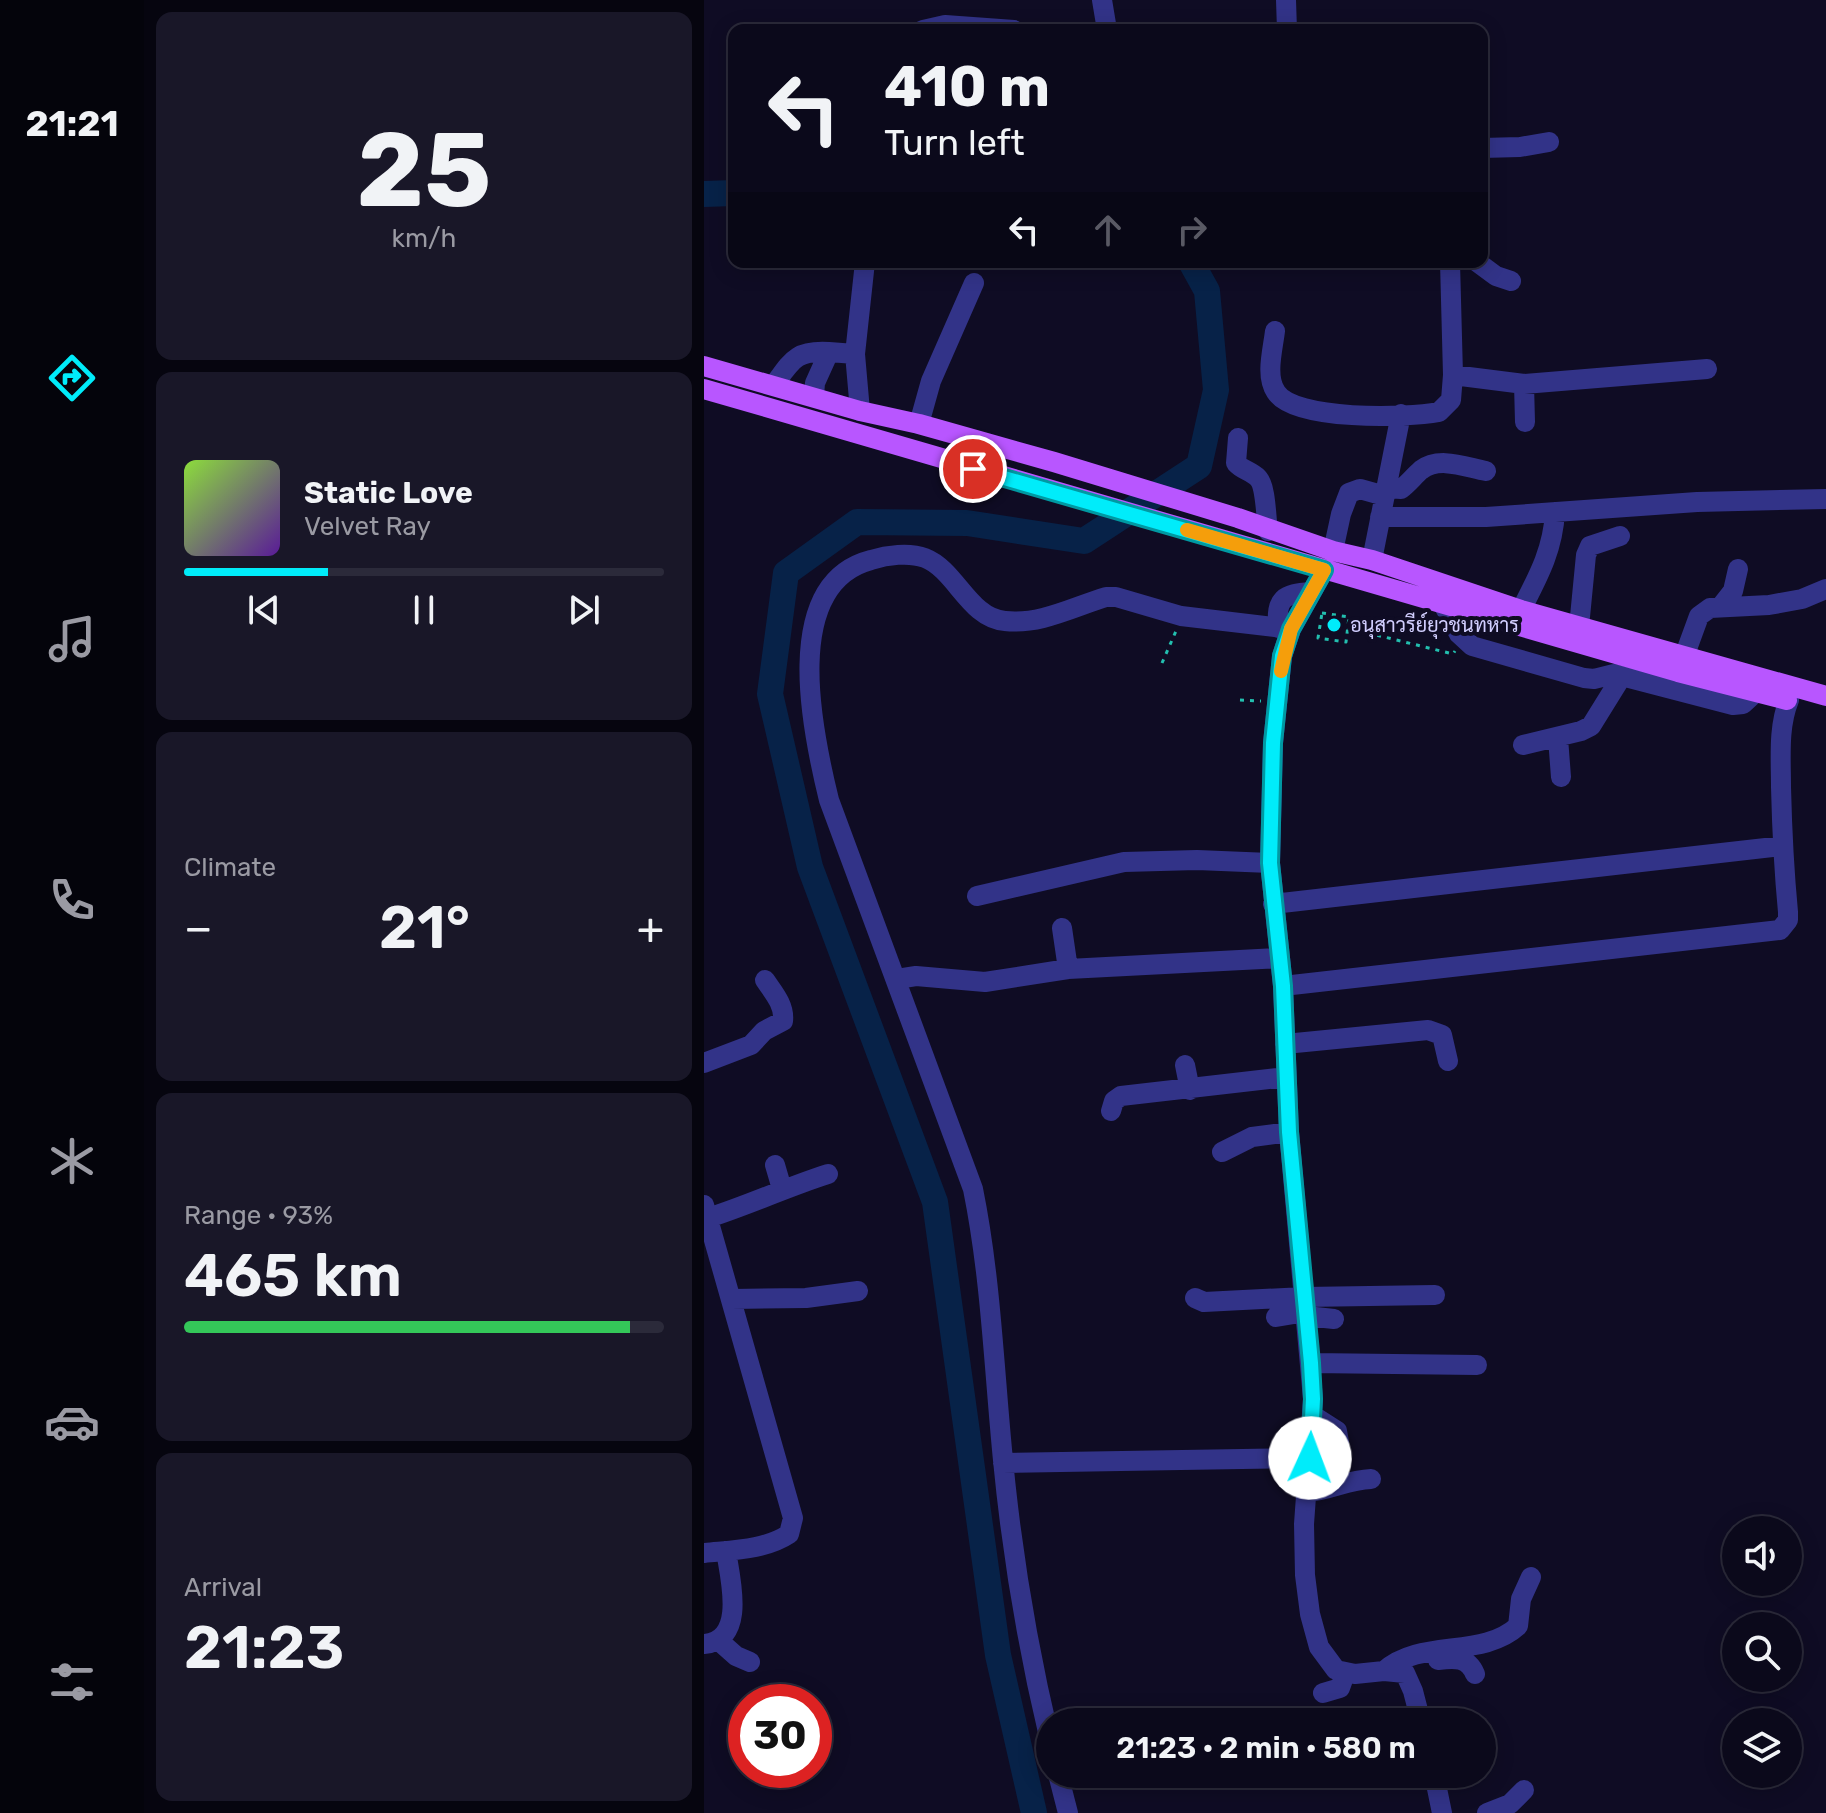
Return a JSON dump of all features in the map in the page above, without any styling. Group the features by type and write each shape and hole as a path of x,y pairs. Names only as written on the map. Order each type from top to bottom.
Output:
{"main road":[{"path":"704,366 1054,462 1238,518 1268,531 1372,560 1521,610 1826,696"},
{"path":"704,389 1324,570 1826,710"}],"street":[{"path":"1102,0 1106,24"},
{"path":"1286,0 1287,24"},
{"path":"1488,148 1549,142"},
{"path":"860,411 855,354 864,268"},
{"path":"1275,331 1272,384 1286,404 1330,414 1430,414 1446,407 1451,400 1450,268"},
{"path":"1485,268 1511,281"},
{"path":"919,424 931,381 974,283"},
{"path":"814,396 815,383 829,352"},
{"path":"774,385 795,358 803,353 855,354"},
{"path":"1453,375 1524,384 1707,369"},
{"path":"1524,384 1525,422"},
{"path":"1372,560 1401,414"},
{"path":"1238,438 1236,463 1263,484 1268,531"},
{"path":"1333,551 1349,493 1360,489 1386,492 1401,489 1430,464 1441,462 1486,471"},
{"path":"1380,517 1486,517 1697,502 1826,499"},
{"path":"1521,610 1547,558 1554,535 1555,512"},
{"path":"1579,627 1583,572 1590,546 1620,536"},
{"path":"1044,1708 1022,1596 1003,1463 983,1238 973,1189 829,800 818,756 811,707 809,646 818,611 836,580 851,566 888,555 924,557 938,566 969,600 1002,621 1046,617 1106,597 1134,601 1181,616 1284,628"},
{"path":"1722,605 1733,591 1738,569"},
{"path":"1324,570 1284,628 1273,743 1270,863 1283,986 1289,1132 1311,1363 1312,1415 1304,1524 1310,1614 1325,1658 1336,1670 1345,1674 1395,1672 1450,1658 1468,1663 1475,1674"},
{"path":"1684,657 1699,616 1710,608 1769,605 1802,599 1826,589"},
{"path":"1443,604 1459,634 1472,646 1584,678 1594,679 1611,674 1733,705 1743,704 1756,692"},
{"path":"1523,745 1558,738 1591,726 1622,676"},
{"path":"1283,986 1780,930 1788,920 1782,846 1782,717 1789,700"},
{"path":"1558,738 1561,777"},
{"path":"1273,904 1782,846"},
{"path":"977,896 1124,862 1197,860 1270,863"},
{"path":"1062,928 1068,969"},
{"path":"897,979 916,976 985,982 1068,969 1279,958"},
{"path":"704,1063 751,1045 764,1031 783,1021 784,1013 765,980"},
{"path":"1285,1044 1428,1030 1442,1035 1448,1061"},
{"path":"1185,1065 1190,1090"},
{"path":"1111,1111 1114,1101 1121,1096 1286,1077"},
{"path":"1222,1152 1252,1137 1289,1132"},
{"path":"775,1165 782,1189"},
{"path":"704,1553 767,1545 789,1534 793,1518 707,1221 754,1204 782,1189 828,1174"},
{"path":"732,1299 806,1298 858,1291"},
{"path":"1195,1298 1204,1302 1305,1308 1435,1295"},
{"path":"1276,1317 1305,1308 1334,1319"},
{"path":"1311,1363 1477,1365"},
{"path":"1003,1463 1310,1457 1332,1453 1339,1442 1337,1431 1312,1415"},
{"path":"1308,1492 1327,1491 1351,1480 1371,1479"},
{"path":"726,1551 732,1621 711,1642 750,1662"},
{"path":"1395,1672 1397,1661 1409,1656 1484,1642 1513,1631 1518,1626 1521,1599 1531,1577"},
{"path":"1395,1672 1413,1691 1417,1708"},
{"path":"1323,1693 1340,1688 1345,1674"},
{"path":"1062,1788 1068,1813"},
{"path":"1437,1788 1442,1813"},
{"path":"1487,1813 1510,1804 1524,1790"}],"path":[{"path":"1322,613 1349,617 1348,628 1346,642 1318,638 1322,613"},
{"path":"1162,663 1181,616"},
{"path":"1348,628 1453,654"},
{"path":"1240,700 1277,702"}],"waterway":[{"path":"704,194 728,193"},
{"path":"1034,1813 998,1655 935,1202 810,867 770,694 786,573 857,522 967,523 1084,541 1199,466 1216,390 1207,291 1194,268"}],"slow traffic":[{"path":"1187,530 1324,570 1291,629 1282,656 1281,671"}],"place":[{"name":"อนุสาวรีย์ยุวชนทหาร","path":"1334,625"}],"route":[{"path":"973,469 1324,570 1291,629 1282,656 1273,743 1270,863 1283,986 1289,1132 1311,1363 1310,1458"}]}
